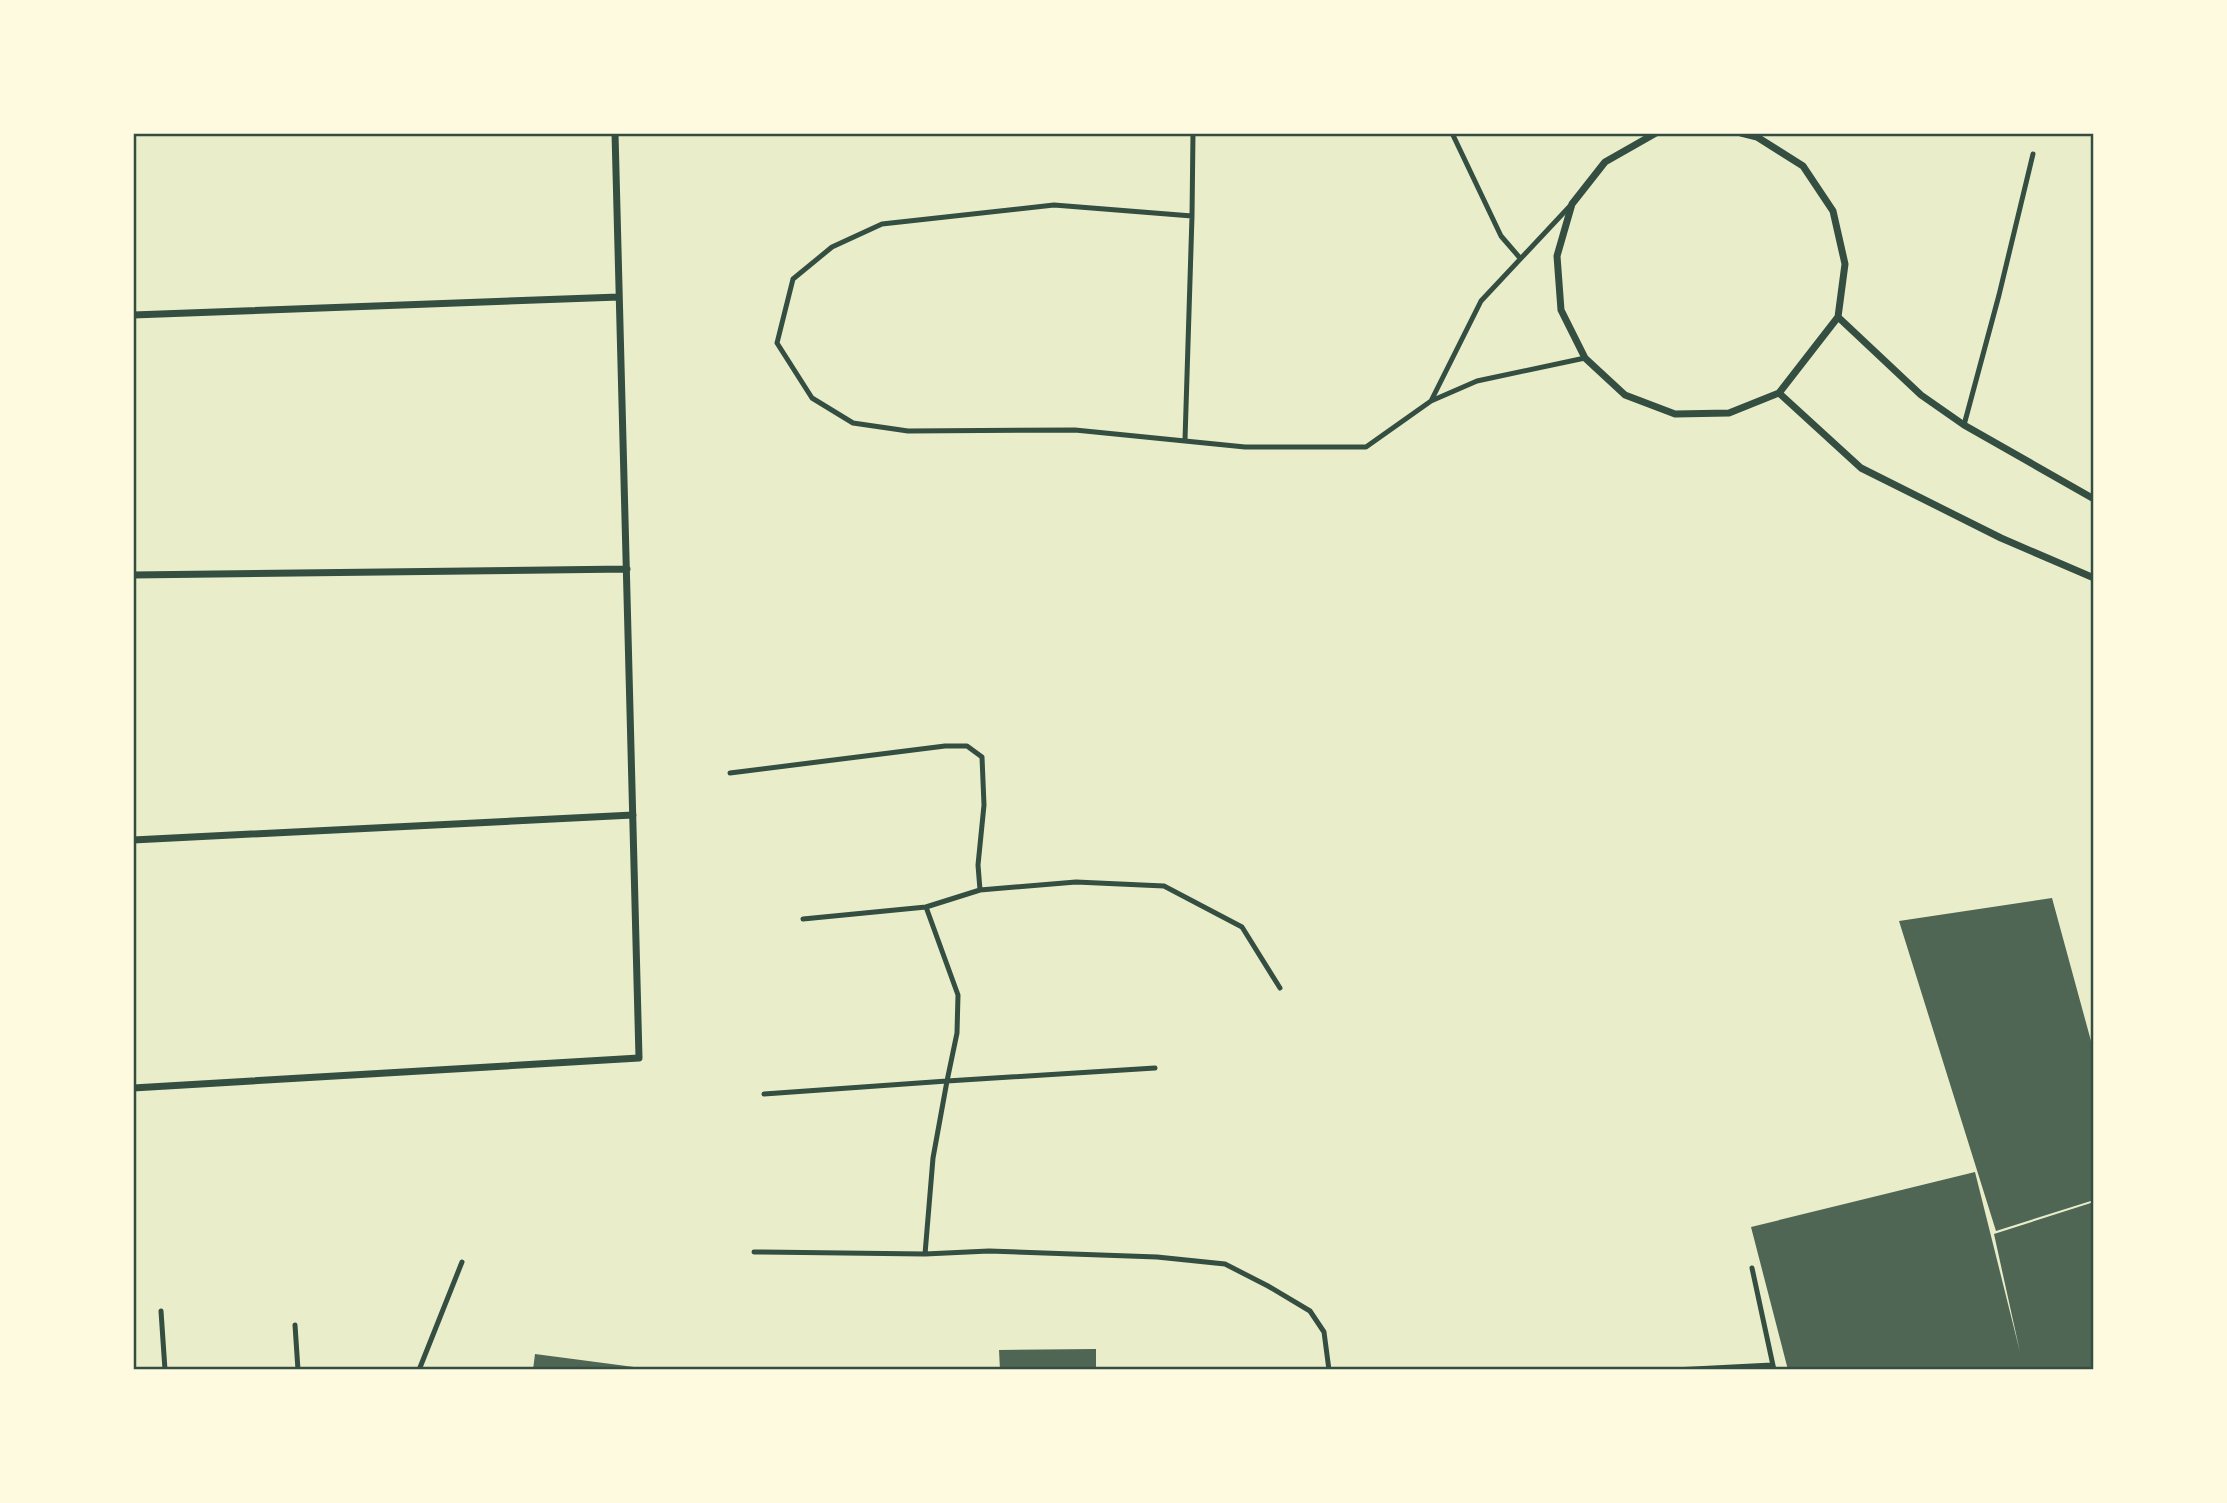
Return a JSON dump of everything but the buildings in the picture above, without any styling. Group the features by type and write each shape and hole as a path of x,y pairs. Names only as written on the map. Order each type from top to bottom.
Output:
{"street":[{"path":"133,1088 639,1058 615,133"},
{"path":"1656,133 1605,162 1572,204 1557,256 1561,310 1585,358 1625,395 1675,414 1729,414 1779,393 1838,317 1845,264 1833,211 1802,166 1758,136 1741,133"},
{"path":"133,315 620,296"},
{"path":"1838,317 1921,395 1964,425 2094,499"},
{"path":"1779,393 1861,468 2001,538 2094,578"},
{"path":"133,575 627,569"},
{"path":"133,840 633,815"}],"lane":[{"path":"1185,440 1193,133"},
{"path":"1452,133 1501,236 1520,258"},
{"path":"1964,425 1999,295 2032,154"},
{"path":"1430,401 1481,300 1572,204"},
{"path":"1192,216 1054,205 882,224 832,247 793,279 776,343 812,398 853,423 908,431 1074,430 1245,447 1366,447 1430,401 1477,381 1585,358"},
{"path":"730,773 945,746 967,746 982,757 984,805 978,865 980,890"},
{"path":"803,919 926,907 980,890 1076,882 1164,886 1242,928 1280,989"},
{"path":"925,1254 933,1158 957,1033 958,995 926,907"},
{"path":"764,1094 1155,1068"},
{"path":"754,1252 925,1254 1015,1251 1157,1257 1225,1264 1310,1311 1324,1332 1329,1370"},
{"path":"419,1370 463,1262"},
{"path":"1674,1370 1773,1368 1752,1268"},
{"path":"161,1311 165,1370"},
{"path":"295,1325 298,1370"}]}
